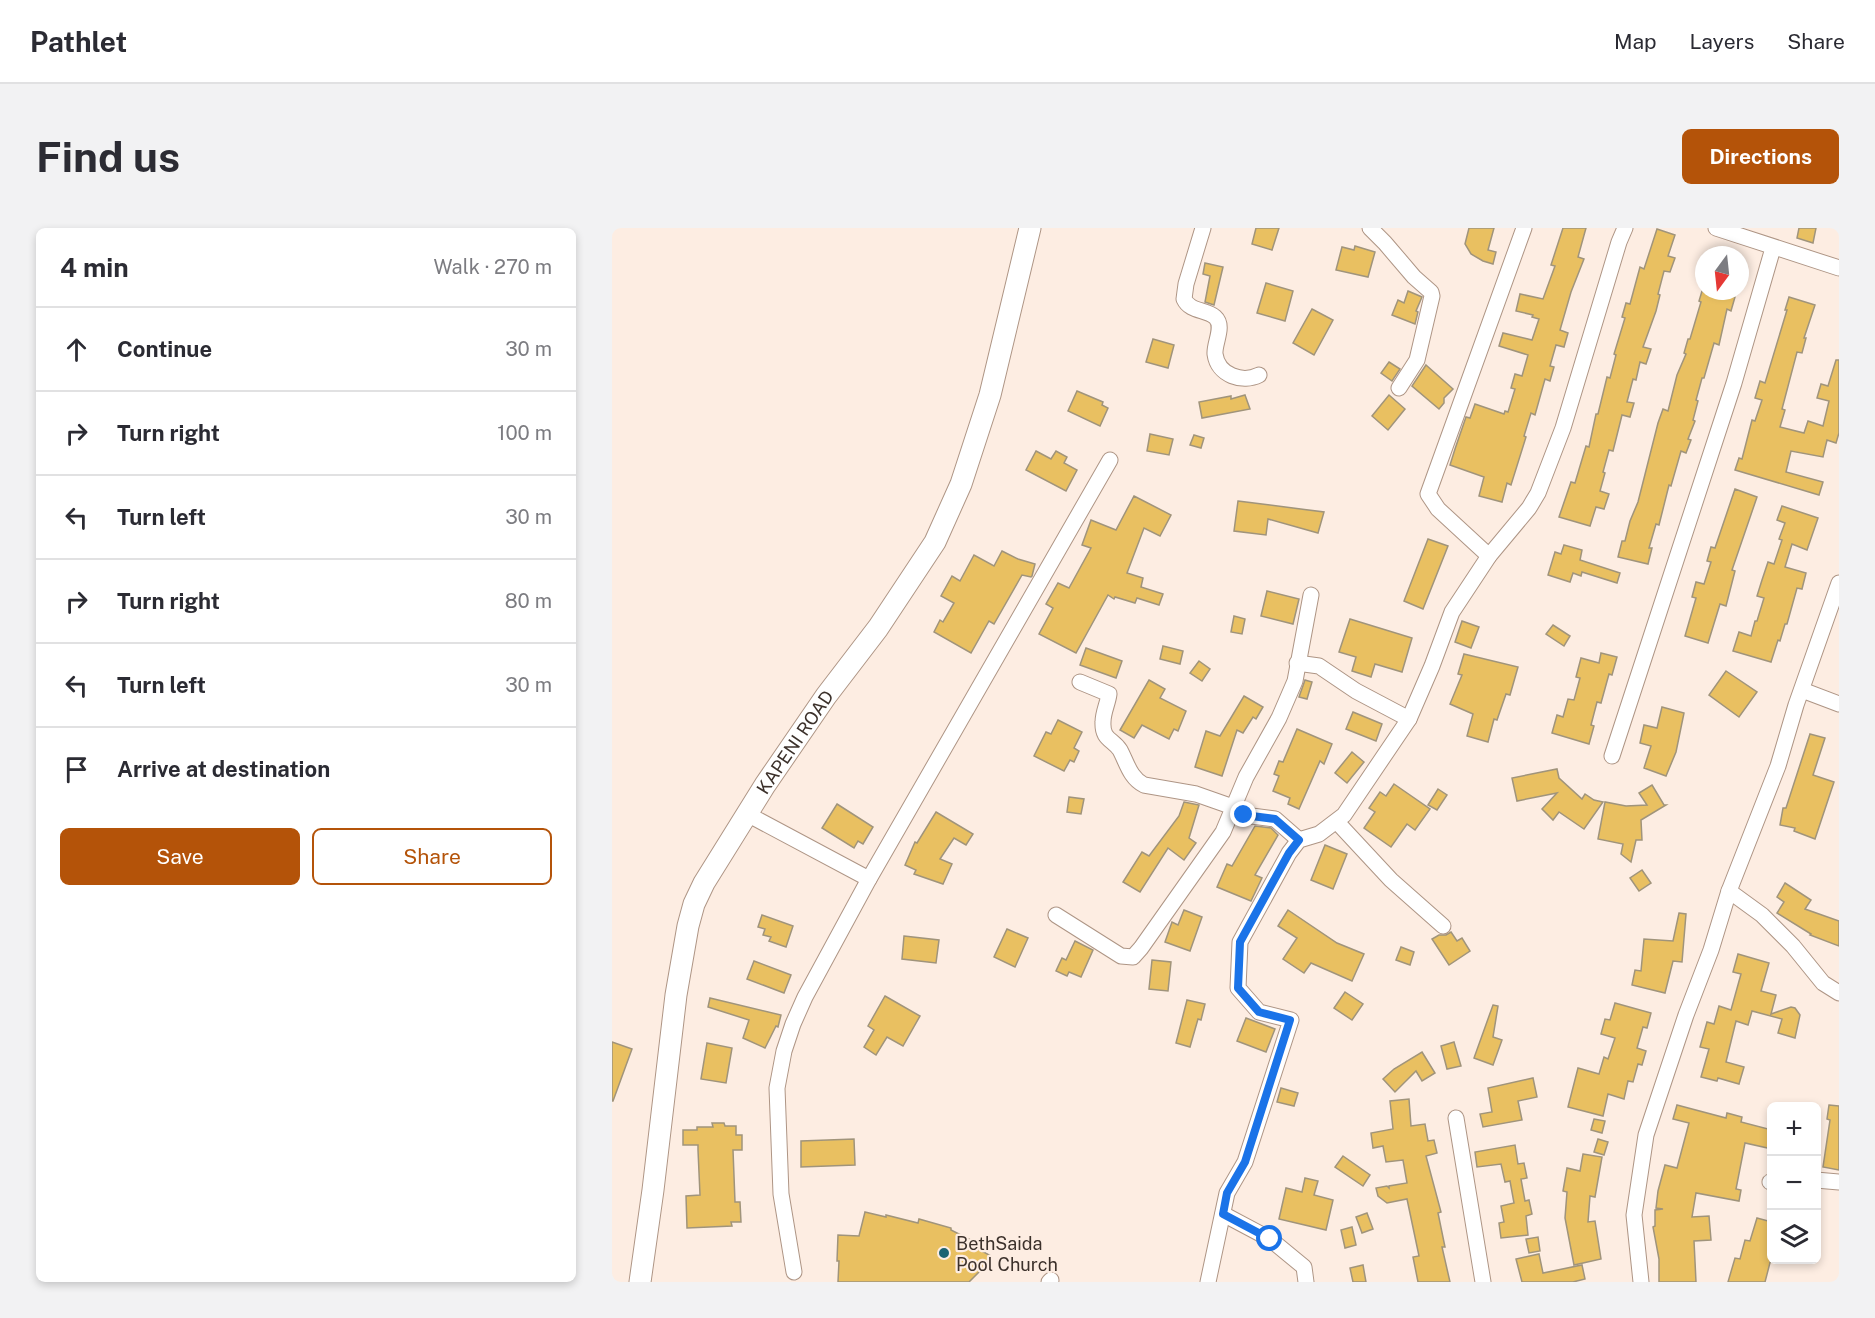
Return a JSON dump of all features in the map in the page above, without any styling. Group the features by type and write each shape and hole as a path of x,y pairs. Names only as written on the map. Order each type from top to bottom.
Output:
{"main road":[{"name":"KAPENI ROAD","path":"640,1282 676,995 688,926 704,883 747,814 826,696 878,628 935,542 961,484 990,395 1030,228"}],"street":[{"path":"1203,228 1184,298 1189,306 1218,320 1219,331 1215,354 1224,369 1234,378 1251,378 1259,375"},
{"path":"1370,228 1414,277 1431,292 1432,296 1417,360 1399,388"},
{"path":"1489,556 1437,508 1428,494 1524,228"},
{"path":"1208,1282 1227,1193 1245,1162 1290,1020 1259,1012 1238,988 1240,942 1289,853 1299,840 1319,834 1344,815 1409,718 1452,612 1489,556 1529,508 1549,469 1625,228"},
{"path":"1716,228 1839,268"},
{"path":"1612,756 1734,382 1773,248"},
{"path":"794,1272 781,1194 777,1088 784,1051 801,1006 868,879 1110,460"},
{"path":"1641,1282 1634,1215 1646,1135 1686,1015 1711,950 1729,891 1778,766 1839,583"},
{"path":"1056,915 1121,956 1133,957 1206,859 1223,832 1246,777 1279,718 1295,681 1311,595"},
{"path":"1297,663 1319,666 1356,691 1409,718"},
{"path":"1080,682 1109,694 1102,724 1109,741 1116,745 1137,782 1196,794 1233,807 1244,815 1275,819 1299,840"},
{"path":"1802,690 1839,704"},
{"path":"747,814 868,879"},
{"path":"1337,822 1391,880 1443,926"},
{"path":"1729,891 1762,915 1793,946 1823,983 1839,993"},
{"path":"1456,1118 1483,1282"},
{"path":"1821,1180 1839,1182"},
{"path":"1223,1214 1270,1239 1304,1267 1306,1282"}],"building":[{"path":"1256,228 1279,228 1272,250 1252,244"},
{"path":"1469,228 1494,228 1488,250 1496,252 1493,264 1471,254 1465,244"},
{"path":"1563,228 1586,228 1578,257 1584,259 1560,330 1568,333 1564,347 1556,345 1550,366 1554,367 1550,381 1545,379 1535,415 1531,413 1511,485 1507,483 1502,502 1479,496 1484,477 1450,465 1455,449 1466,417 1470,418 1475,404 1504,414 1505,411 1508,412 1515,389 1511,388 1515,374 1522,376 1528,355 1499,346 1503,333 1532,340 1539,319 1532,317 1533,315 1516,311 1520,294 1543,299 1555,266 1551,265"},
{"path":"1799,228 1816,228 1813,243 1797,238"},
{"path":"1657,229 1675,235 1668,256 1675,258 1670,272 1664,271 1656,311 1643,347 1651,349 1646,364 1640,362 1636,380 1633,379 1627,402 1634,403 1630,417 1622,415 1613,451 1609,450 1600,491 1609,494 1604,509 1596,507 1590,526 1559,517 1571,482 1575,483 1586,446 1589,447 1596,414 1598,414 1607,377 1610,378 1616,355 1614,354 1625,318 1622,317 1626,303 1630,304 1640,267 1644,269"},
{"path":"1355,246 1375,252 1368,277 1336,270 1342,247 1354,250"},
{"path":"1205,263 1223,267 1214,305 1205,302 1210,276 1203,274"},
{"path":"1266,283 1293,291 1285,321 1257,313"},
{"path":"1408,291 1422,297 1416,311 1418,312 1415,324 1392,315 1398,300 1404,303"},
{"path":"1789,297 1815,305 1804,338 1806,338 1802,353 1797,352 1782,409 1785,410 1780,427 1804,433 1808,421 1823,426 1829,401 1817,398 1821,384 1828,386 1836,360 1839,360 1839,433 1836,443 1827,440 1823,457 1791,451 1786,472 1823,482 1819,495 1735,470 1739,458 1742,459 1752,420 1755,421 1762,400 1755,398 1760,381 1765,383"},
{"path":"1734,300 1731,311 1727,309 1719,345 1714,343 1704,378 1702,378 1696,400 1698,401 1693,420 1695,421 1688,439 1691,440 1686,453 1681,451 1671,486 1669,485 1659,525 1656,524 1649,548 1652,548 1648,564 1618,557 1638,502 1658,423 1663,409 1668,411 1677,375 1686,354 1684,353 1688,339 1690,339 1701,302 1699,301"},
{"path":"1312,309 1333,320 1314,355 1293,343"},
{"path":"1153,339 1174,345 1168,368 1146,362"},
{"path":"1389,362 1400,369 1392,381 1381,373"},
{"path":"1426,365 1453,389 1444,398 1444,403 1439,409 1412,386"},
{"path":"1077,391 1103,402 1102,405 1108,408 1100,426 1068,411"},
{"path":"1245,395 1250,409 1202,418 1199,402 1231,396 1231,399"},
{"path":"1389,395 1405,409 1388,430 1372,416"},
{"path":"1150,434 1173,439 1169,455 1147,451"},
{"path":"1194,435 1204,438 1201,448 1190,445"},
{"path":"1036,451 1051,459 1056,451 1067,457 1064,463 1077,470 1066,491 1026,470"},
{"path":"1735,489 1757,497 1732,570 1735,571 1726,606 1720,604 1708,643 1685,636 1696,598 1692,597 1696,582 1704,584 1711,562 1707,561 1711,547 1715,548"},
{"path":"1134,496 1171,515 1160,536 1144,528 1127,573 1143,578 1141,587 1163,594 1159,605 1137,598 1135,603 1115,597 1114,599 1108,595 1076,653 1039,634 1053,608 1046,604 1058,583 1069,588 1091,548 1082,545 1091,520 1116,530"},
{"path":"1238,501 1324,512 1318,533 1268,519 1266,535 1234,531"},
{"path":"1782,506 1818,518 1807,550 1792,544 1785,567 1806,573 1802,589 1797,588 1787,624 1785,624 1780,641 1778,640 1771,662 1733,651 1739,632 1751,636 1755,621 1757,621 1764,598 1757,596 1768,562 1774,564 1782,540 1779,539 1785,523 1777,520"},
{"path":"1428,539 1448,546 1423,609 1404,601"},
{"path":"1564,545 1582,550 1580,560 1620,573 1617,583 1582,572 1581,576 1573,573 1570,582 1548,575 1555,552 1561,554"},
{"path":"1002,551 1035,564 1032,576 1022,575 994,624 989,621 971,653 934,632 940,620 943,622 954,603 941,596 952,576 960,581 974,555 994,566"},
{"path":"1267,591 1299,599 1293,624 1261,616"},
{"path":"1234,616 1245,619 1242,634 1231,632"},
{"path":"1350,619 1412,638 1402,672 1375,664 1371,677 1352,671 1356,657 1339,652"},
{"path":"1462,621 1479,627 1471,648 1455,642"},
{"path":"1553,625 1570,636 1564,646 1546,634"},
{"path":"1163,646 1183,651 1180,664 1160,659"},
{"path":"1086,648 1122,661 1116,678 1080,665"},
{"path":"1601,653 1617,657 1612,675 1609,674 1601,703 1597,702 1589,744 1552,733 1557,715 1563,717 1568,699 1574,700 1580,678 1576,677 1581,658 1599,663"},
{"path":"1464,654 1518,667 1510,695 1506,694 1497,720 1494,719 1488,742 1467,736 1473,714 1450,704 1462,675 1458,674"},
{"path":"1199,661 1210,669 1202,681 1190,673"},
{"path":"1726,671 1757,692 1739,717 1709,695"},
{"path":"1149,680 1165,689 1160,698 1186,711 1178,731 1174,729 1169,739 1142,725 1134,738 1120,730"},
{"path":"1305,680 1312,682 1307,699 1299,697"},
{"path":"1244,696 1263,707 1256,719 1253,717 1243,733 1237,730 1222,776 1195,767 1206,731 1220,736"},
{"path":"1662,707 1684,713 1676,752 1666,776 1644,768 1651,746 1640,743 1644,725 1657,728"},
{"path":"1353,712 1382,724 1376,741 1346,729"},
{"path":"1058,720 1082,732 1074,748 1079,751 1074,762 1070,760 1064,771 1034,756 1046,732 1051,734"},
{"path":"1297,729 1332,744 1324,764 1320,761 1299,809 1288,804 1290,798 1273,791 1279,776 1274,774 1279,761 1283,762"},
{"path":"1810,734 1825,738 1813,775 1834,782 1815,839 1794,831 1795,828 1780,825 1783,808 1786,808"},
{"path":"1352,752 1364,762 1347,783 1335,773"},
{"path":"1557,769 1559,778 1582,799 1585,794 1594,800 1603,802 1584,829 1559,812 1553,820 1542,809 1557,793 1517,801 1512,778"},
{"path":"1394,784 1430,809 1415,830 1407,824 1391,847 1364,828 1375,812 1369,808 1380,792 1386,796"},
{"path":"1652,785 1666,805 1641,820 1642,840 1636,840 1631,862 1621,854 1623,844 1598,839 1605,802 1626,806 1647,805 1639,793"},
{"path":"1438,789 1447,795 1437,810 1428,805"},
{"path":"1069,797 1084,799 1081,814 1067,812"},
{"path":"1184,802 1199,805 1189,838 1196,843 1184,860 1168,848 1140,892 1123,882 1142,852 1149,856 1179,816"},
{"path":"837,804 873,827 863,844 858,841 854,848 822,828"},
{"path":"936,812 973,834 966,845 954,838 940,859 952,864 943,884 914,874 916,870 905,865 915,842 917,843"},
{"path":"1255,826 1271,828 1278,835 1255,875 1262,878 1251,901 1217,887 1227,864 1232,866"},
{"path":"1325,845 1347,854 1333,889 1311,880"},
{"path":"1642,870 1651,883 1639,891 1630,878"},
{"path":"1785,883 1811,900 1805,909 1839,921 1839,946 1810,935 1777,913 1784,902 1777,897"},
{"path":"1184,910 1202,917 1190,951 1165,942 1172,922 1178,925"},
{"path":"1288,910 1337,943 1364,954 1352,981 1311,963 1304,973 1283,959 1297,938 1278,926"},
{"path":"1679,913 1686,914 1682,962 1673,961 1665,993 1632,985 1635,970 1641,971 1644,939 1673,941"},
{"path":"762,915 793,926 786,947 769,941 771,937 763,935 765,929 758,927"},
{"path":"1007,929 1028,938 1015,967 994,957"},
{"path":"1451,932 1457,941 1462,938 1470,951 1449,965 1432,939"},
{"path":"904,936 939,940 936,963 902,959"},
{"path":"1075,941 1093,950 1081,977 1069,972 1067,976 1056,971 1062,958 1066,960"},
{"path":"1401,947 1414,952 1410,965 1396,960"},
{"path":"1738,954 1769,963 1761,991 1776,995 1771,1014 1791,1007 1795,1008 1800,1015 1795,1038 1778,1033 1782,1019 1752,1011 1748,1025 1736,1021 1726,1062 1744,1067 1739,1084 1718,1078 1717,1081 1701,1077 1709,1049 1700,1047 1707,1022 1714,1024 1719,1006 1731,1010 1741,974 1733,972"},
{"path":"1152,960 1171,962 1168,991 1149,989"},
{"path":"754,961 791,975 784,993 747,979"},
{"path":"1345,992 1363,1004 1352,1020 1334,1008"},
{"path":"885,996 920,1016 903,1046 887,1037 876,1055 864,1047 874,1030 868,1026"},
{"path":"710,998 781,1015 778,1027 776,1026 765,1048 743,1038 749,1020 708,1007"},
{"path":"1187,1000 1205,1004 1190,1047 1176,1043"},
{"path":"1615,1003 1651,1013 1647,1028 1643,1027 1637,1048 1646,1051 1642,1065 1638,1064 1633,1082 1628,1081 1624,1099 1608,1094 1603,1116 1568,1107 1578,1068 1599,1074 1604,1057 1608,1059 1615,1038 1601,1034 1605,1019 1610,1020"},
{"path":"1493,1005 1498,1006 1493,1037 1502,1040 1493,1065 1474,1058"},
{"path":"1246,1018 1275,1029 1266,1052 1237,1041"},
{"path":"612,1042 632,1049 613,1101 612,1101"},
{"path":"1454,1042 1461,1066 1447,1069 1441,1046"},
{"path":"707,1043 732,1048 726,1083 701,1079"},
{"path":"1422,1052 1435,1073 1422,1081 1416,1071 1395,1092 1383,1079 1394,1069"},
{"path":"1533,1078 1537,1097 1518,1101 1522,1120 1483,1127 1480,1114 1492,1112 1488,1088"},
{"path":"1281,1088 1298,1093 1294,1106 1277,1102"},
{"path":"1409,1099 1411,1126 1425,1124 1428,1141 1434,1140 1437,1153 1426,1156 1441,1212 1438,1213 1445,1247 1442,1247 1450,1282 1418,1282 1413,1257 1419,1256 1407,1199 1387,1203 1378,1196 1376,1188 1387,1186 1389,1188 1389,1186 1407,1183 1403,1160 1386,1162 1383,1146 1373,1148 1371,1133 1393,1129 1390,1101"},
{"path":"1677,1105 1726,1118 1727,1113 1742,1117 1741,1122 1767,1129 1767,1148 1745,1143 1736,1189 1741,1190 1739,1201 1696,1193 1692,1217 1709,1216 1711,1240 1694,1241 1696,1282 1659,1282 1659,1259 1653,1227 1655,1226 1655,1210 1663,1209 1656,1208 1658,1191 1665,1165 1677,1168 1689,1123 1673,1119"},
{"path":"1829,1105 1839,1106 1839,1170 1823,1167 1830,1120 1827,1119"},
{"path":"1594,1119 1605,1121 1602,1133 1591,1130"},
{"path":"712,1123 736,1126 736,1135 742,1135 742,1150 733,1150 735,1202 740,1202 741,1222 731,1222 732,1226 687,1228 686,1196 700,1195 698,1145 683,1145 683,1130 713,1127"},
{"path":"854,1139 855,1165 801,1167 801,1141"},
{"path":"1598,1139 1608,1142 1604,1155 1594,1152"},
{"path":"1515,1145 1518,1164 1524,1163 1527,1178 1521,1179 1525,1201 1529,1200 1532,1214 1526,1216 1528,1235 1501,1238 1499,1223 1504,1222 1501,1206 1514,1203 1510,1181 1505,1182 1501,1164 1477,1167 1475,1152"},
{"path":"1583,1154 1602,1157 1595,1197 1590,1196 1588,1222 1595,1221 1601,1259 1574,1265 1565,1218 1567,1192 1563,1191 1567,1168 1580,1171"},
{"path":"1343,1156 1370,1175 1363,1186 1335,1167"},
{"path":"1305,1178 1318,1181 1314,1195 1333,1200 1326,1230 1279,1219 1286,1188 1302,1192"},
{"path":"865,1212 918,1223 919,1219 951,1228 971,1240 969,1244 991,1256 984,1269 969,1282 838,1282 838,1235 859,1236"},
{"path":"1367,1213 1373,1229 1362,1233 1356,1217"},
{"path":"1757,1218 1767,1221 1767,1264 1770,1264 1765,1282 1728,1282 1735,1258 1740,1259 1745,1240 1750,1241"},
{"path":"1352,1227 1356,1245 1345,1248 1341,1230"},
{"path":"1538,1237 1540,1251 1529,1253 1526,1239"},
{"path":"1539,1254 1543,1273 1582,1265 1585,1279 1573,1282 1522,1282 1516,1259"},
{"path":"1363,1265 1366,1282 1353,1282 1350,1268"}],"place":[{"name":"BethSaida Pool Church","path":"944,1253"}],"route":[{"path":"1244,815 1275,819 1299,840 1289,853 1240,942 1238,988 1259,1012 1290,1020 1245,1162 1227,1193 1223,1214 1270,1239"}]}
